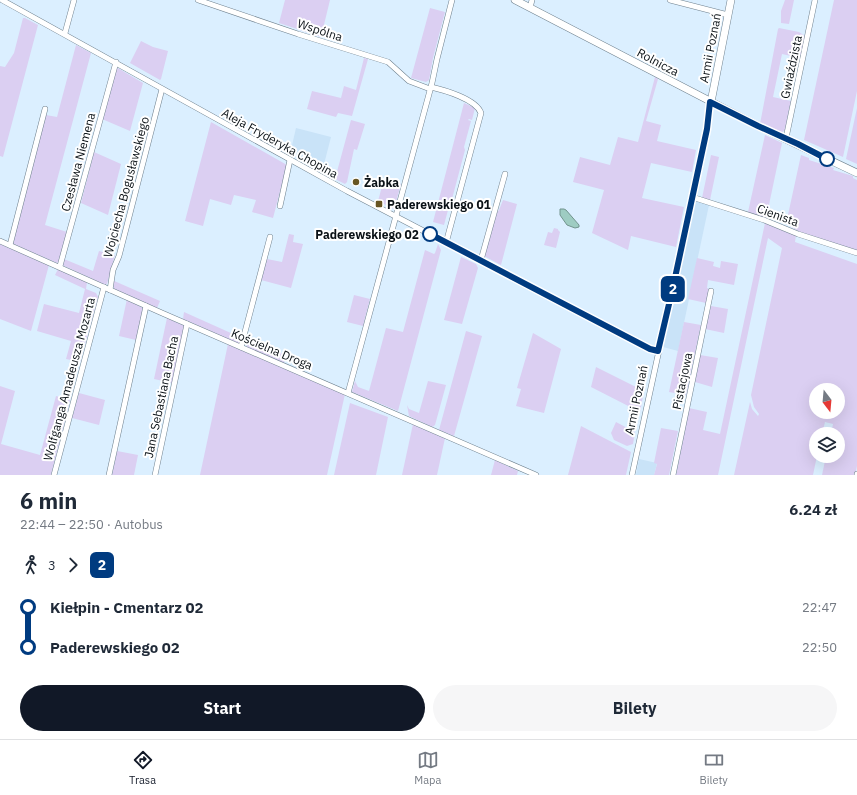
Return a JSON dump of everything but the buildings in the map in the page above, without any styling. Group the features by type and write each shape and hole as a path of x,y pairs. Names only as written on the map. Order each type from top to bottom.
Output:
{"street":[{"name":"Aleja Fryderyka Chopina","path":"2,0 290,160 650,349 658,351"},
{"path":"65,34 74,0"},
{"name":"Wspólna","path":"198,0 298,34 388,62 409,81 430,88 450,92 475,104 480,109 481,113 446,243"},
{"path":"348,393 430,88 436,59 452,0"},
{"name":"Rolnicza","path":"515,0 710,102 857,173"},
{"path":"530,8 532,0"},
{"path":"670,0 728,15"},
{"name":"Armii Poznań","path":"632,475 707,129 710,102 731,0"},
{"name":"Gwiaździsta","path":"786,138 816,0"},
{"name":"Czesława Niemena","path":"60,266 116,62"},
{"name":"Wojciecha Bogusławskiego","path":"110,290 113,270 120,256 162,89"},
{"path":"10,245 45,109"},
{"path":"280,206 290,160"},
{"path":"481,260 504,174"},
{"name":"Cienista","path":"692,197 764,220 798,234 857,253"},
{"path":"241,347 270,238"},
{"name":"Kościelna Droga","path":"0,241 60,266 187,324 536,475"},
{"name":"Wolfganga Amadeusza Mozarta","path":"54,475 104,287"},
{"name":"Pistacjowa","path":"673,475 711,291"},
{"path":"109,475 146,306"},
{"name":"Jana Sebastiana Bacha","path":"155,475 187,324"}],"shaded area":[{"path":"285,0 330,0 321,37 279,23"},
{"path":"785,0 794,0 789,24 781,23 781,11"},
{"path":"834,0 857,0 857,91 843,157 804,140"},
{"path":"430,8 445,12 429,80 426,82 411,78"},
{"path":"23,18 38,25 3,157 0,156 0,66 5,67 14,53"},
{"path":"779,28 799,32 805,36 800,58 782,54 773,97 791,101 785,130 781,133 760,124"},
{"path":"141,41 153,47 168,51 160,80 130,63"},
{"path":"76,45 91,53 45,225 67,232 59,261 57,263 12,244 46,115 57,117"},
{"path":"364,58 368,59 352,116 338,113 336,117 307,109 312,91 341,98 344,86 356,90"},
{"path":"116,67 143,83 130,131 102,119"},
{"path":"655,77 658,79 646,121 661,125 657,141 696,150 692,172 651,163 642,198 684,207 676,247 631,236 628,250 592,233 604,190 573,182 580,157 610,165 618,137 638,142"},
{"path":"464,103 475,108 472,120 468,120 471,121 464,147 465,150 444,225 433,222"},
{"path":"857,108 857,164 846,159"},
{"path":"351,120 365,124 357,150 354,149 347,182 345,184 335,179"},
{"path":"211,122 287,165 273,218 252,212 256,200 234,195 231,205 210,199 203,226 185,221"},
{"path":"296,128 331,137 322,172 290,154"},
{"path":"765,135 782,143 766,219 748,212"},
{"path":"94,152 121,164 108,215 81,203"},
{"path":"711,155 719,157 710,200 702,198"},
{"path":"801,155 809,158 809,160 834,168 833,170 853,176 853,178 857,180 857,251 800,232 786,224"},
{"path":"384,179 401,184 394,209 378,201"},
{"path":"503,200 517,204 501,265 484,256 495,214 499,210"},
{"path":"694,200 709,205 678,351 663,347"},
{"path":"560,209 566,210 579,225 579,227 575,228 567,225 560,215"},
{"path":"765,223 796,235 795,242 857,264 857,466 855,475 822,475 825,463 845,463 845,427 832,427 833,424 825,422 824,427 809,427 809,463 816,463 813,475 734,475 750,402 752,409 758,416 759,414 754,407 751,395 782,248 768,238 718,475 676,475 689,408 707,412 703,430 720,434"},
{"path":"554,228 558,229 560,232 556,248 544,245 548,232 552,233"},
{"path":"289,234 294,235 293,242 303,244 291,288 261,280 267,259 282,262"},
{"path":"0,243 49,265 31,331 0,319"},
{"path":"438,244 441,250 398,411 352,392 355,381 358,387 369,391 386,328 403,332 425,250 434,254"},
{"path":"99,251 115,255 107,284 105,285 62,265 64,259 93,271"},
{"path":"461,257 476,264 478,268 462,324 444,320"},
{"path":"697,258 714,262 713,266 720,268 721,261 738,264 734,285 708,280 707,288 709,289 706,303 688,299"},
{"path":"58,269 87,282 86,289 96,293 98,297 80,362 66,359 71,341 37,331 44,304 79,313 85,289 55,275"},
{"path":"112,280 160,301 157,308 114,289"},
{"path":"354,295 370,299 363,326 347,322"},
{"path":"127,299 143,308 136,340 119,336"},
{"path":"711,306 728,309 724,333 705,329"},
{"path":"184,312 242,338 240,343 183,319"},
{"path":"167,318 185,326 172,383 154,379"},
{"path":"684,322 701,325 686,395 669,392"},
{"path":"466,331 482,336 454,436 439,430"},
{"path":"533,333 561,349 544,413 516,406 521,389 517,388"},
{"path":"246,338 286,355 284,363 247,347"},
{"path":"228,344 345,394 327,475 200,475"},
{"path":"700,355 718,358 712,387 695,382"},
{"path":"596,367 644,391 640,412 591,387"},
{"path":"428,381 446,385 435,425 432,427 409,416 407,405 409,409 419,413"},
{"path":"0,386 15,391 1,444 40,455 56,396 70,400 51,475 0,475"},
{"path":"79,393 105,400 99,425 72,418"},
{"path":"350,403 388,417 376,475 334,475"},
{"path":"616,422 635,432 633,444 627,446 614,440 611,433"},
{"path":"413,424 445,438 437,475 402,475"},
{"path":"581,426 631,452 626,475 568,475"},
{"path":"661,428 678,431 669,475 654,475 657,464 654,463"},
{"path":"117,451 138,455 134,475 112,475"},
{"path":"639,459 657,463 654,475 636,475"},
{"path":"495,460 518,471 517,475 491,475"}],"bus line":[{"name":"2","path":"430,234 650,349 658,351 707,129 711,108 710,102 827,159"}],"place":[{"name":"Żabka","path":"356,182"},
{"name":"Paderewskiego 01","path":"379,204"},
{"name":"Paderewskiego 02","path":"430,234"}]}
